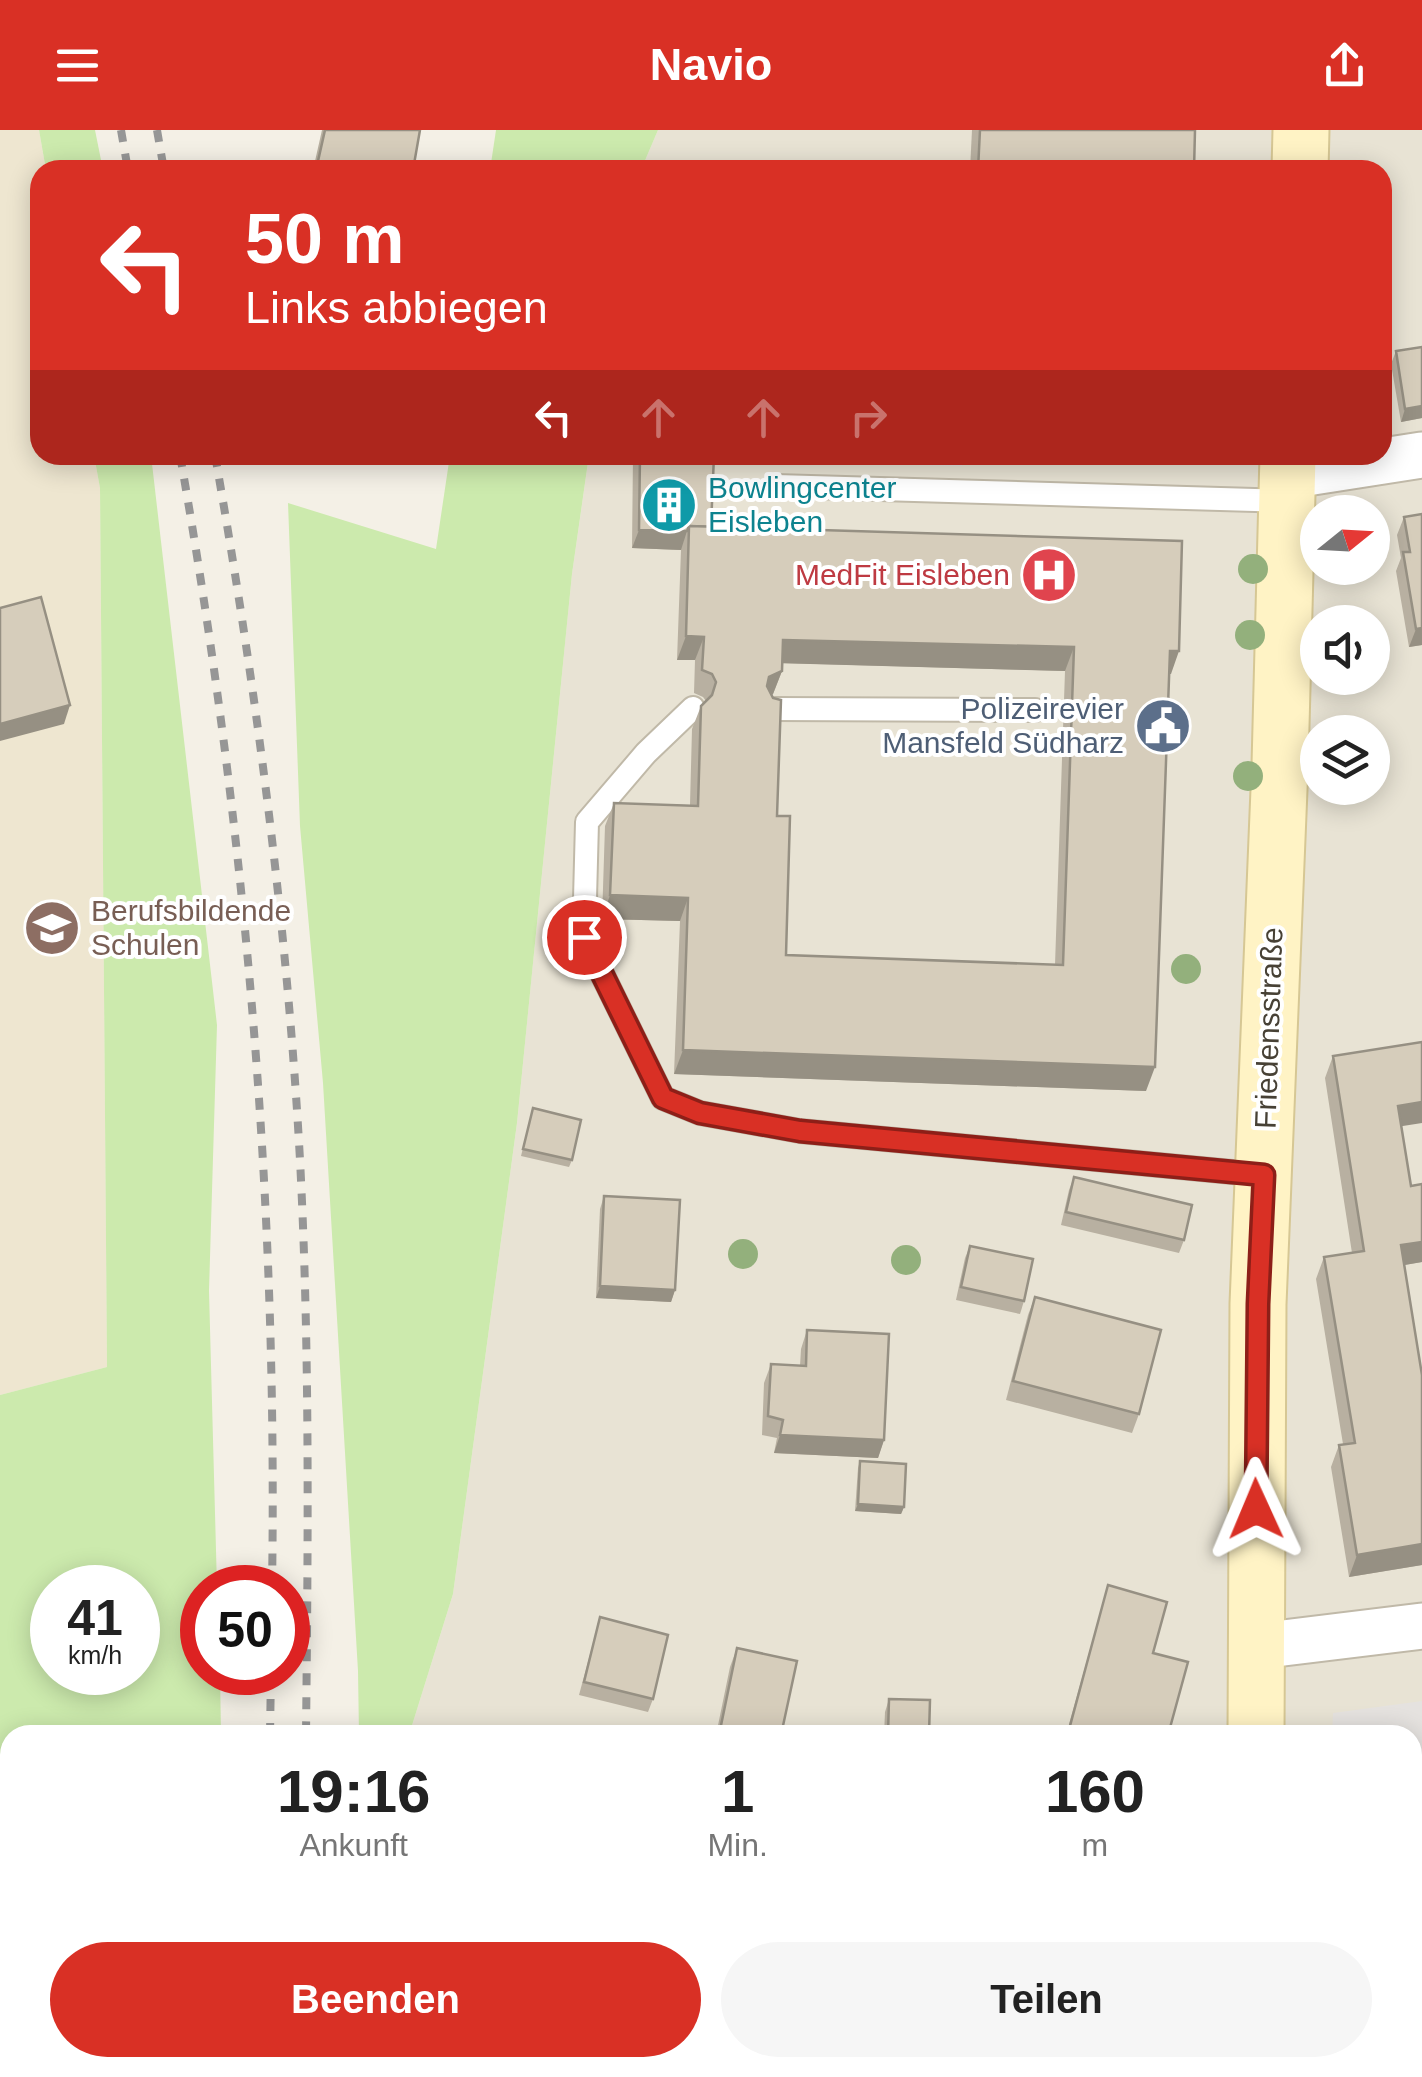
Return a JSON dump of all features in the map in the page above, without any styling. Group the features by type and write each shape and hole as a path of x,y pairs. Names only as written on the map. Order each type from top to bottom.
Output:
{"main road":[{"path":"1300,160 1301,130"},
{"name":"Friedensstraße","path":"1256,1725 1256,1474 1287,477"}],"street":[{"path":"1392,461 1422,456"},
{"path":"1287,477 1364,465"},
{"path":"1259,1646 1422,1626"}],"lane":[{"path":"776,486 1287,477"},
{"path":"693,708 646,753 588,822 584,937 663,1098 700,1113 800,1131 1264,1175"},
{"path":"773,709 1035,710"}],"shaded area":[{"name":"Berufsbildende Schulen","path":"0,130 39,130 44,160 30,160 30,465 96,465 100,488 107,1367 0,1395"},
{"path":"658,130 1422,130 1422,1725 412,1725 453,1594 517,1123 572,574 588,465 1392,465 1392,160 645,160"},
{"path":"1422,1701 1422,1725 1332,1725 1333,1713"}],"green space":[{"path":"39,130 95,130 101,160 44,160"},
{"path":"496,130 658,130 645,160 492,160"},
{"path":"96,465 152,465 217,1025 209,1291 216,1565 180,1565 180,1695 220,1695 221,1725 0,1725 0,1395 107,1367 100,488"},
{"path":"449,465 588,465 572,574 517,1123 453,1594 412,1725 359,1725 323,1083 300,826 288,503 436,549"}],"building":[{"path":"325,130 420,130 415,160 318,160"},
{"path":"980,130 1195,130 1194,160 978,160"},
{"path":"1422,347 1422,406 1405,409 1396,351"},
{"name":"Bowlingcenter Eisleben","path":"640,465 714,465 711,527 639,530"},
{"path":"1422,514 1422,628 1416,629 1403,552 1410,552 1404,517"},
{"path":"689,526 1182,541 1179,651 1170,651 1155,1067 683,1050 688,898 610,895 614,803 698,806 701,706 712,695 716,682 712,674 702,670 704,637 686,636","holes":["783,640 1074,647 1063,965 786,955 790,816 777,816 781,700 773,698 767,686 769,677 782,671"]},
{"path":"41,597 70,705 0,724 0,608"},
{"path":"1422,1042 1422,1102 1398,1106 1411,1186 1422,1184 1422,1242 1401,1245 1422,1375 1422,1544 1357,1555 1339,1445 1355,1443 1324,1257 1364,1251 1333,1056"},
{"path":"533,1108 581,1120 572,1160 523,1149"},
{"path":"1074,1177 1192,1205 1184,1240 1066,1212"},
{"path":"604,1196 680,1200 675,1290 600,1286"},
{"path":"970,1246 1033,1259 1024,1301 961,1287"},
{"path":"1035,1297 1161,1330 1139,1414 1013,1381"},
{"path":"807,1330 889,1334 884,1440 780,1435 783,1420 768,1416 771,1364 806,1366"},
{"path":"860,1461 906,1464 904,1507 858,1504"},
{"path":"1108,1585 1167,1602 1153,1653 1188,1662 1171,1725 1070,1725"},
{"path":"600,1617 668,1635 653,1699 584,1682"},
{"path":"737,1648 797,1661 783,1725 721,1725"},
{"path":"889,1699 930,1700 929,1725 888,1725"}],"railway":[{"path":"121,130 126,160"},
{"path":"157,130 162,160"},
{"path":"182,465 223,736 253,1019 269,1303 272,1565"},
{"path":"217,465 268,806 294,1072 307,1376 306,1725"},
{"path":"270,1725 271,1695"}],"place":[{"name":"Bowlingcenter Eisleben","path":"669,505"},
{"name":"MedFit Eisleben","path":"1049,575"},
{"name":"Polizeirevier Mansfeld Südharz","path":"1163,726"},
{"name":"Berufsbildende Schulen","path":"52,928"}],"route":[{"path":"584,937 663,1098 700,1113 800,1131 1264,1175 1256,1509"}]}
